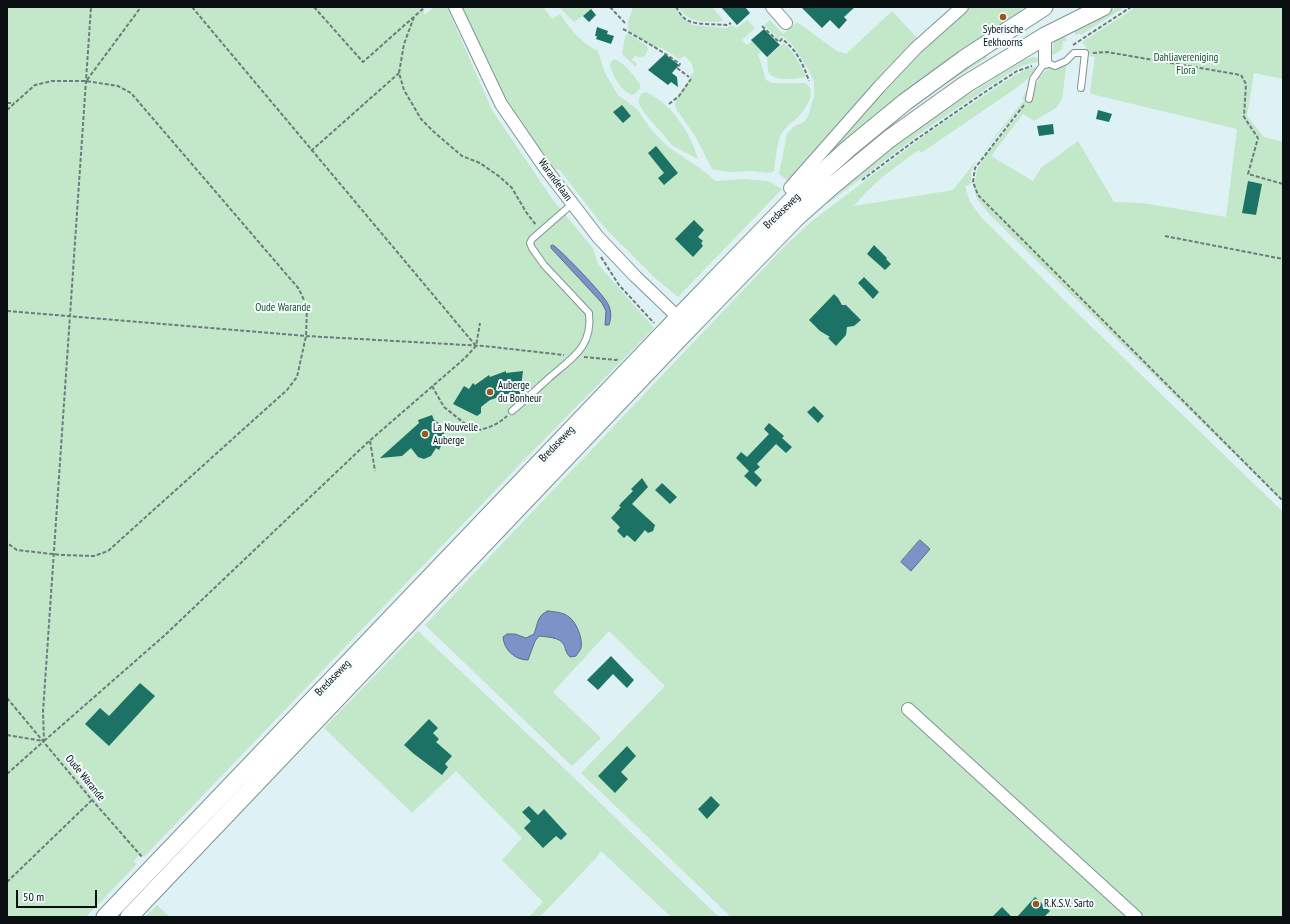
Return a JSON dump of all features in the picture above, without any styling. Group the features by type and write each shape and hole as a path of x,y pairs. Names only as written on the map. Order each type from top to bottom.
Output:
{"main road":[{"name":"Bredaseweg","path":"105,917 449,556 684,323 795,219 889,139 966,84 1045,36 1043,7 964,59 905,102 849,148 776,216 684,323 461,569 129,917"},
{"path":"1045,36 1103,7"},
{"path":"449,556 457,553 463,554 464,560 461,569"},
{"path":"377,631 390,643"}],"street":[{"name":"Warandelaan","path":"455,7 501,104 545,168 598,237 635,276 684,323"},
{"path":"772,7 786,23"},
{"name":"Bredaseweg","path":"790,188 880,86 916,48 962,7"},
{"path":"1044,62 1045,36"},
{"path":"908,709 1136,917"}],"lane":[{"path":"1029,98 1033,79 1044,62 1055,66 1066,61 1074,53 1085,53 1081,88"},
{"path":"512,411 575,357 587,336 590,322 589,313 544,265 530,243 532,239 572,204"}],"path":[{"path":"44,741 43,712 91,7"},
{"path":"86,81 141,7"},
{"path":"192,7 311,151 476,346"},
{"path":"314,7 362,62 425,7"},
{"path":"610,7 625,23"},
{"path":"676,7 688,21 695,23 727,25 731,23"},
{"path":"1073,45 1131,7"},
{"path":"414,17 404,44 399,73 404,90 421,119 462,156 480,163 500,177 512,188 526,212 541,231"},
{"path":"762,26 779,42 782,39 789,44 803,63 809,81"},
{"path":"624,29 680,64 677,68 690,78 679,96 669,104"},
{"path":"1085,53 1107,52 1241,75 1246,84 1244,117 1258,138 1248,174 1283,184"},
{"path":"860,182 914,141 1017,71 1044,62"},
{"path":"311,151 399,73"},
{"path":"7,110 35,85 52,81 86,81 118,86 131,92 299,289 307,307 306,336 297,376 287,390 108,551 94,556 54,554 17,550 7,543"},
{"path":"1029,98 975,168 973,182 978,195 1283,501"},
{"path":"7,103 15,103"},
{"path":"1165,236 1283,259"},
{"path":"598,237 601,259 619,285 654,324"},
{"path":"7,311 306,336 484,346 575,357 608,359"},
{"path":"7,774 165,635 370,440 465,358 476,346 480,323"},
{"path":"432,386 444,407 474,431 487,429 499,423 512,411"},
{"path":"370,440 375,471"},
{"name":"Oude Warande","path":"7,698 92,800 152,867"},
{"path":"7,735 44,741"},
{"path":"7,882 92,800"}],"green space":[{"name":"Oude Warande","path":"7,7 423,7 425,15 434,7 447,7 492,110 553,200 593,248 598,264 654,328 525,459 144,857 141,854 134,861 137,864 86,917 7,917"},
{"path":"461,7 545,7 544,8 552,19 560,14 576,35 586,44 598,51 605,73 618,95 637,109 650,128 668,147 697,166 716,181 744,179 768,181 782,189 678,297 654,277 603,226 559,169 553,170 524,128 498,85 479,49"},
{"path":"559,7 595,7 574,22"},
{"path":"633,7 674,7 683,18 693,25 727,28 731,25 737,28 747,20 755,28 742,40 747,45 752,41 762,52 758,54 766,80 772,83 805,83 809,86 811,95 809,101 800,115 789,124 780,136 774,171 770,173 752,171 729,172 712,169 694,134 676,109 675,104 676,99 694,72 692,64 685,56 679,59 662,48 653,47 628,30 628,22"},
{"path":"678,7 714,7 713,8 723,20 720,22 706,22 692,19 684,14"},
{"path":"968,7 1023,7 1016,18 794,190 835,142 878,96"},
{"path":"1117,7 1125,7 1081,35 1079,33 1076,35 1075,34 1074,28"},
{"name":"Dahliavereniging Flora","path":"1136,7 1283,7 1283,79 1254,73 1247,116 1264,137 1283,142 1283,496 1281,500 990,215 977,199 974,187 977,170 982,160 1021,112 1018,111 976,161 971,171 971,184 965,186 970,202 981,217 1067,303 1283,512 1283,917 731,917 581,773 665,686 609,631 553,692 601,738 572,766 425,625 786,245 812,221 928,133 1015,75 1027,69 1039,66 1015,89 921,153 919,150 893,169 868,190 854,206 953,190 1024,100 1022,98 1029,87 1027,96 1039,80 1038,78 1049,67 1059,68 1067,61 1062,99 1056,108 1034,121 1023,114 991,156 1033,181 1041,168 1078,141 1114,202 1143,203 1226,217 1237,129 1091,94 1090,92 1095,57 1087,55 1086,47 1082,42","holes":["538,620 578,653 565,649 558,640 551,637 539,636 535,641 531,654 515,634 526,638 534,634"]},
{"path":"892,11 918,39 790,182 779,174 787,134 793,127 805,121 808,116 814,96 814,81 791,43 782,36 778,39 764,25 770,20 783,34 797,22 837,51 846,54"},
{"path":"628,33 647,46 648,50 643,58 635,55 632,60 637,64 636,67 622,54 625,37"},
{"path":"1065,33 1066,41 1063,41 1062,49 1052,55 1054,42"},
{"path":"784,43 794,54 806,76 781,79 771,76 769,73 767,57"},
{"path":"984,52 987,58 943,86 864,142"},
{"path":"1033,57 1037,58 1039,61 1014,70 925,130 827,204 824,200 941,108 971,93 1024,60"},
{"path":"614,59 625,66 640,84 640,88 636,93 632,95 628,93 618,83 610,66"},
{"path":"646,92 664,104 679,120 695,149 698,159 673,146 645,114 638,102 641,94"},
{"path":"418,631 719,917 671,917 601,851 540,917 529,917 543,902 502,860 522,838 456,771 412,813 324,728"},
{"path":"157,905 170,917 145,917"}],"water":[{"path":"553,245 565,255 605,299 611,312 609,325 605,325 606,311 602,303 551,248"},
{"path":"920,540 930,549 911,571 901,562"},
{"path":"548,611 564,614 575,623 580,636 581,644 581,649 576,656 570,657 560,640 539,636 535,641 528,660 523,660 511,653 504,642 503,637 507,634 515,634 526,638 534,634 538,620"}],"building":[{"path":"721,7 745,7 750,13 737,25"},
{"path":"801,7 855,7 844,17 847,20 839,29 830,20 822,28"},
{"path":"591,9 596,15 589,22 583,16"},
{"path":"597,27 608,31 607,34 614,36 611,44 596,39 597,36 595,36"},
{"path":"764,29 780,45 767,57 751,40"},
{"path":"665,54 679,65 672,73 677,77 678,87 671,82 668,85 648,70"},
{"path":"622,105 631,116 623,123 613,112"},
{"path":"1098,110 1112,114 1109,122 1096,119"},
{"path":"1053,124 1054,134 1039,136 1037,126"},
{"path":"656,146 678,173 664,185 658,178 664,173 648,153"},
{"path":"1248,181 1262,184 1256,215 1242,213"},
{"path":"694,220 704,230 698,237 703,241 701,243 703,246 693,257 675,239"},
{"path":"874,245 891,264 885,270 867,254"},
{"path":"864,277 879,292 873,299 858,283"},
{"path":"834,294 842,305 846,305 861,320 854,326 847,327 846,335 836,346 828,338 830,337 820,331 809,320"},
{"name":"Auberge du Bonheur","path":"506,371 506,373 523,371 520,394 505,395 490,400 481,407 481,413 477,416 453,404 464,386 469,389 473,383 475,385 489,375 490,377"},
{"path":"814,406 824,416 818,423 807,412"},
{"name":"La Nouvelle Auberge","path":"432,415 434,420 447,428 440,441 443,442 439,450 436,448 431,456 424,459 418,457 411,448 402,456 380,458 419,423 418,420"},
{"path":"769,423 784,436 782,438 792,447 786,453 776,444 757,464 760,467 754,472 762,480 756,487 744,476 749,471 736,458 741,452 747,457 769,434 764,429"},
{"path":"642,478 648,487 632,504 655,525 653,531 648,533 645,530 635,542 627,535 624,538 617,531 620,527 611,518 621,507 619,506 621,503 633,491 631,489"},
{"path":"662,483 677,497 670,504 655,490"},
{"path":"611,656 634,680 627,688 613,674 598,690 587,680"},
{"path":"140,683 155,696 109,746 85,724 100,708 109,716"},
{"path":"429,719 438,728 433,733 439,739 436,742 452,756 445,764 448,767 442,775 404,745"},
{"path":"627,746 636,756 621,772 628,779 615,793 598,776"},
{"path":"711,796 720,805 707,819 698,809"},
{"path":"529,806 538,815 544,809 567,834 561,840 556,836 543,848 524,828 531,821 522,812"},
{"name":"R.K.S.V. Sarto","path":"1035,897 1050,911 1044,917 1017,917"},
{"path":"1002,907 1012,917 992,917"}],"place":[{"name":"Syberische Eekhoorns","path":"1003,17"},
{"name":"Auberge du Bonheur","path":"490,392"},
{"name":"La Nouvelle Auberge","path":"425,434"},
{"name":"R.K.S.V. Sarto","path":"1036,904"}]}
